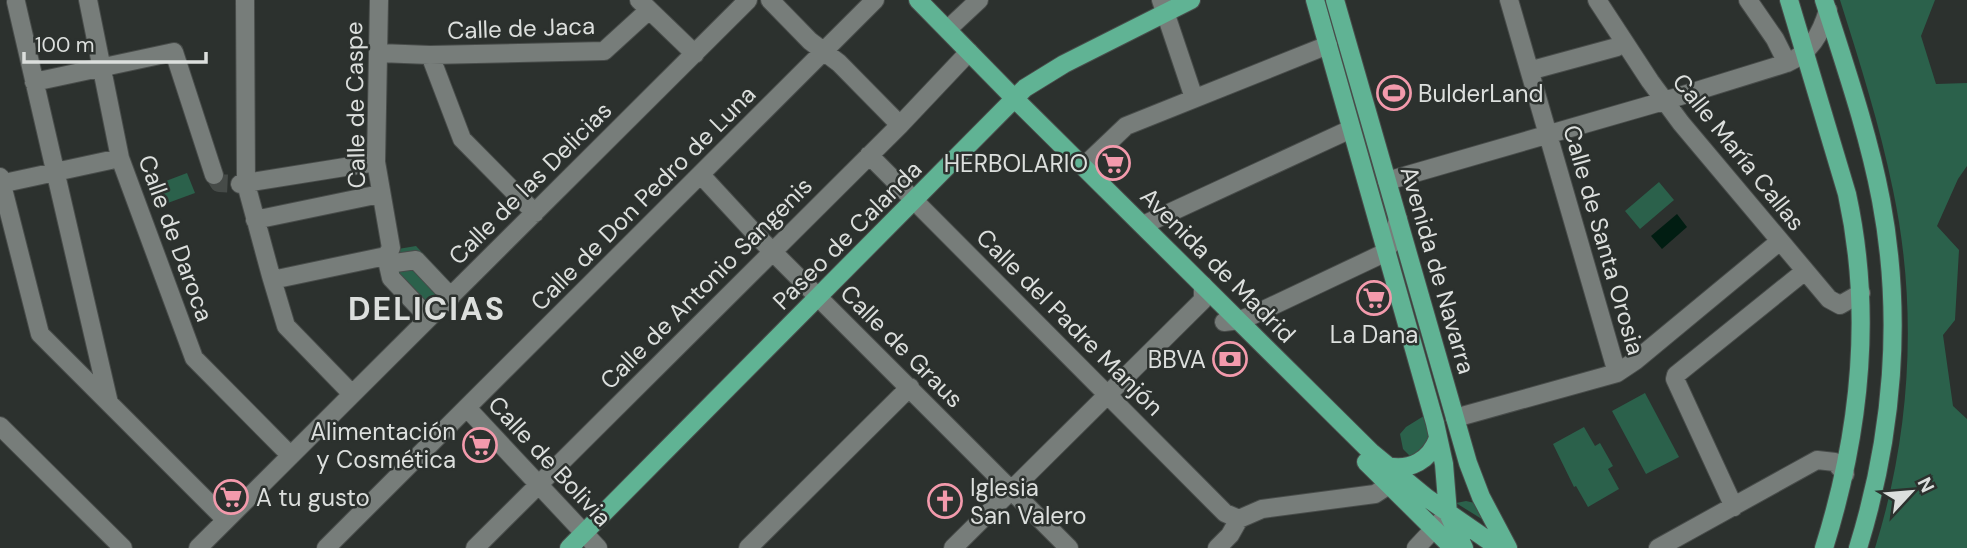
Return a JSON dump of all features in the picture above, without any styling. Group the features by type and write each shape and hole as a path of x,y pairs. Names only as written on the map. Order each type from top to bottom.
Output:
{"main road":[{"name":"Avenida de Madrid","path":"903,0 966,56 1203,293 1387,466 1499,548"},
{"name":"Avenida de Madrid","path":"919,0 948,29 966,56"},
{"name":"Paseo de Calanda","path":"569,548 1031,84 1164,7 1191,0"},
{"name":"Avenida de Navarra","path":"1315,0 1438,438 1448,513 1464,548"},
{"name":"Avenida de Navarra","path":"1335,0 1476,485 1508,548"},
{"path":"1789,0 1847,194 1854,226 1861,293 1861,349 1856,417 1824,548"},
{"path":"1826,5 1857,104 1881,200 1892,284 1887,427 1878,478 1858,548"},
{"name":"Avenida de Madrid","path":"1012,104 1084,166 1143,225 1203,293"},
{"name":"Avenida de Madrid","path":"1232,321 1453,548"},
{"path":"1389,485 1387,466 1406,467 1419,462 1431,452 1438,438"}],"street":[{"name":"Calle de Daroca","path":"88,0 120,158 194,358 290,456"},
{"path":"245,0 243,184 274,277 286,326 352,394"},
{"name":"Calle de Caspe","path":"379,0 376,162 391,248 387,260"},
{"name":"Calle de las Delicias","path":"198,548 748,0"},
{"path":"770,0 900,125"},
{"name":"Calle de Don Pedro de Luna","path":"326,548 876,0"},
{"path":"948,29 979,0"},
{"name":"Calle de Santa Orosia","path":"1509,0 1617,373"},
{"name":"Calle María Callas","path":"1597,0 1664,101 1805,271 1837,305 1844,304 1861,293"},
{"path":"1748,0 1775,39 1787,63"},
{"path":"13,3 109,403"},
{"path":"644,5 695,54"},
{"name":"Calle de Jaca","path":"379,53 430,55 604,51 644,5"},
{"path":"1387,181 1787,63 1805,53 1817,36 1826,5"},
{"path":"1164,7 1194,98"},
{"path":"1084,166 1126,126 1328,45"},
{"path":"1536,69 1617,47"},
{"path":"34,82 174,52 214,175"},
{"path":"430,55 462,139 535,213"},
{"name":"Calle de Antonio Sangenis","path":"475,548 966,56"},
{"path":"1143,225 1351,129"},
{"name":"Calle del Padre Manjón","path":"869,155 1225,513 1239,519"},
{"path":"120,158 55,173 1,181 40,334 226,520"},
{"path":"243,184 376,162"},
{"name":"Calle de Graus","path":"701,175 819,298 1069,548"},
{"path":"255,220 380,194"},
{"path":"1232,321 1368,262 1387,250 1392,243 1398,219"},
{"path":"1455,418 1617,373 1780,242"},
{"path":"274,277 387,260 416,260 450,297"},
{"path":"387,260 391,278 429,318"},
{"path":"1734,506 1675,379 1676,375 1805,271"},
{"path":"953,548 1107,395 1203,293"},
{"path":"748,548 910,387"},
{"name":"Calle de Bolivia","path":"467,408 598,548"},
{"path":"0,426 123,548"},
{"path":"1658,548 1817,460 1835,462 1844,474"},
{"path":"1217,548 1230,535 1239,519 1262,509 1375,494 1389,485"},
{"path":"1416,548 1448,513"}],"green space":[{"path":"1840,0 1935,0 1921,36 1936,84 1967,83 1967,166 1958,179 1937,226 1959,250 1955,320 1943,335 1953,406 1967,419 1967,548 1875,548 1897,460 1903,415 1908,325 1906,280 1888,166"},
{"path":"187,173 195,193 165,204 158,184"},
{"path":"1659,182 1674,200 1640,229 1625,211"},
{"path":"416,246 452,284 429,318 391,278 400,262 398,249"},
{"path":"1645,393 1679,457 1646,474 1612,411"},
{"path":"1427,414 1430,428 1428,439 1413,459 1403,449 1400,434"},
{"path":"1584,427 1595,446 1600,443 1613,466 1608,469 1619,489 1588,507 1576,486 1574,487 1553,444"},
{"path":"1456,503 1475,503 1485,521"}],"shaded area":[{"path":"1677,214 1687,227 1662,249 1651,236"}],"tunnel":[{"path":"214,175 219,183 240,184"}],"place":[{"name":"BulderLand","path":"1394,93"},
{"name":"HERBOLARIO","path":"1113,163"},
{"name":"La Dana","path":"1374,298"},
{"name":"BBVA","path":"1230,359"},
{"name":"Alimentación y Cosmética","path":"480,445"},
{"name":"A tu gusto","path":"231,497"},
{"name":"Iglesia San Valero","path":"945,501"}],"district":[{"name":"DELICIAS","path":"427,309"}]}
